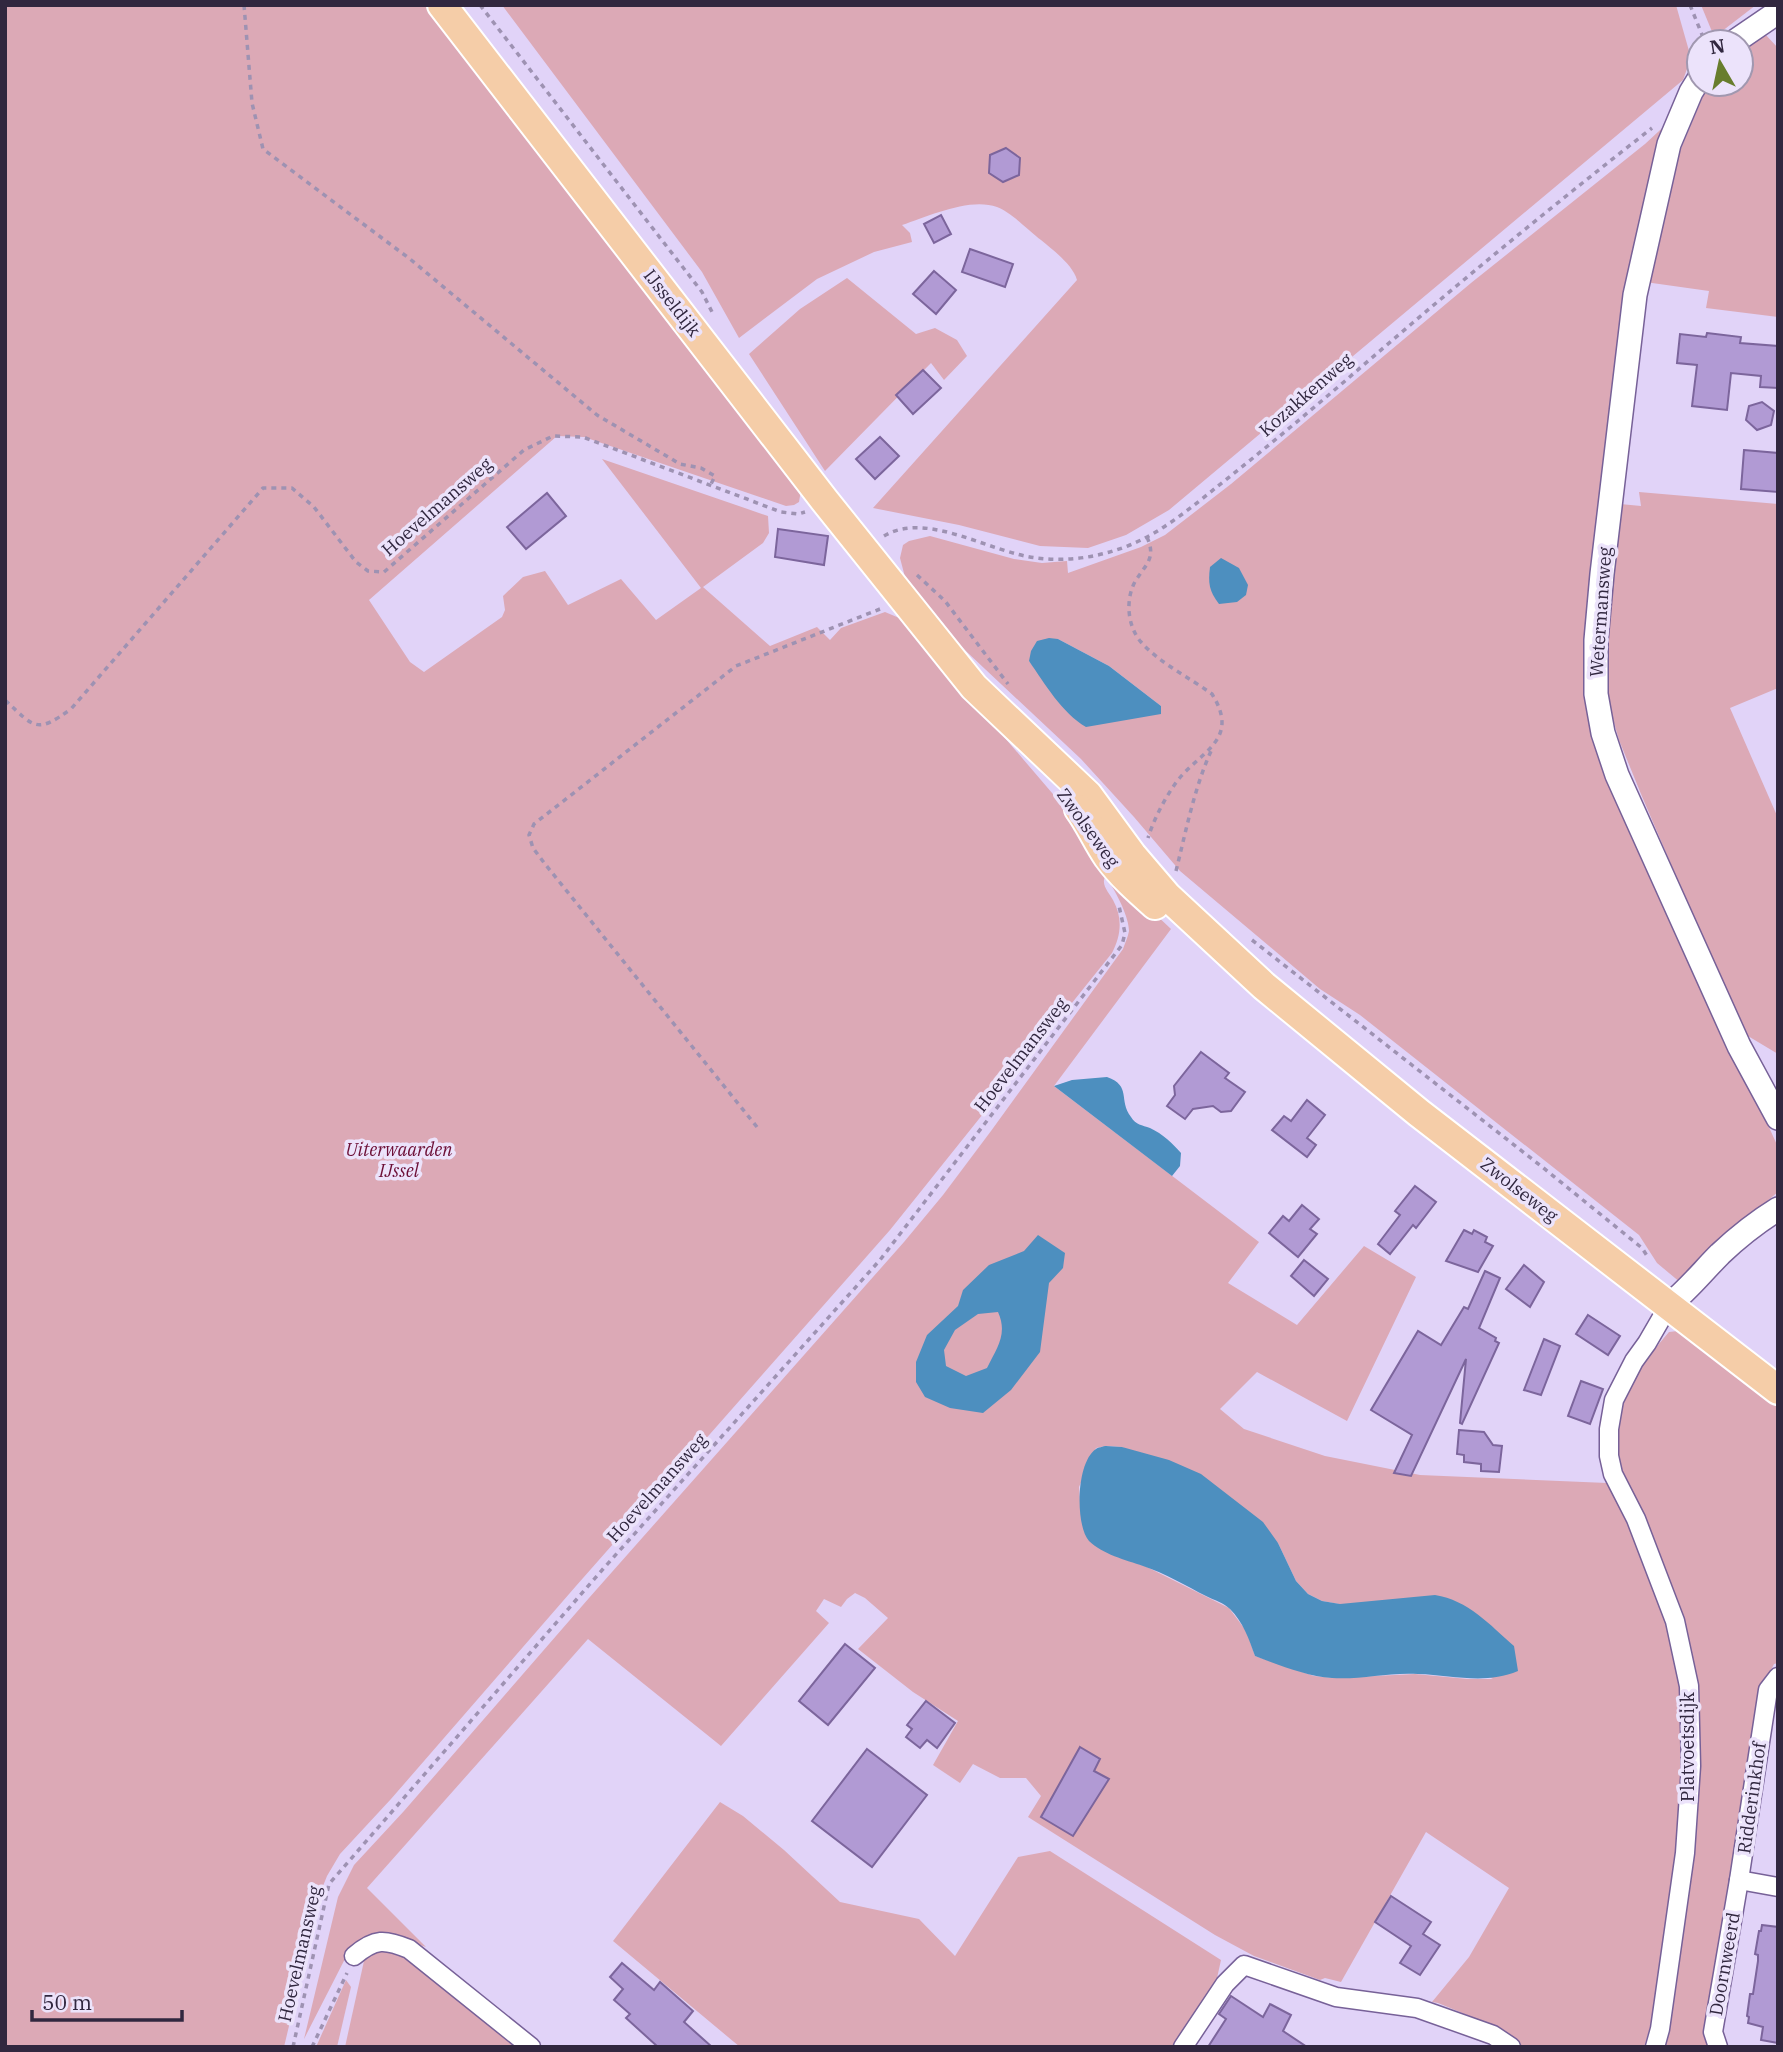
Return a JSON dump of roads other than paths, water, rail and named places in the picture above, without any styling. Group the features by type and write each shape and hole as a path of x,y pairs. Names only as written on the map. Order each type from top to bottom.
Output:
{"main road":[{"name":"IJsseldijk","path":"442,5 904,600"},
{"name":"Zwolseweg","path":"904,600 1017,740 1077,807 1108,856 1132,884 1181,927 1264,986 1419,1113 1778,1390"}],"street":[{"path":"1755,28 1778,12"},
{"name":"Wetermansweg","path":"1689,98 1670,144 1635,295 1596,639 1596,694 1602,733 1617,775 1739,1046 1778,1118"},
{"path":"1669,1305 1756,1223 1778,1209"},
{"name":"Platvoetsdijk","path":"1655,2047 1660,2029 1685,1853 1691,1766 1689,1686 1675,1621 1636,1519 1613,1474 1609,1443 1614,1400 1633,1361 1669,1305"},
{"name":"Ridderinkhof","path":"1739,1880 1768,1690 1778,1677"},
{"path":"1739,1880 1778,1887"},
{"name":"Doornweerd","path":"1718,2047 1713,2032 1739,1880"},
{"path":"354,1956 373,1942 391,1942 409,1949 531,2047"},
{"path":"1183,2047 1225,1984 1244,1965 1336,1997 1417,2008 1493,2035 1511,2047"}],"water":[{"path":"1221,558 1239,568 1248,585 1246,595 1237,602 1219,604 1211,591 1210,567"},
{"path":"1058,639 1109,666 1161,706 1161,714 1086,727 1077,721 1062,706 1029,661 1037,641"},
{"path":"1107,1077 1122,1089 1127,1111 1133,1120 1159,1133 1181,1153 1180,1166 1172,1176 1054,1086 1072,1080"},
{"path":"1038,1235 1065,1253 1063,1268 1049,1283 1040,1352 1011,1390 983,1413 950,1408 925,1397 916,1382 916,1362 927,1335 958,1306 963,1290 989,1265 1024,1251","holes":["998,1312 1001,1320 1000,1341 987,1368 966,1376 946,1366 944,1350 955,1330 978,1314"]},
{"path":"1106,1446 1122,1447 1169,1460 1201,1474 1263,1522 1278,1543 1296,1581 1308,1594 1322,1601 1340,1604 1435,1595 1458,1602 1478,1614 1514,1646 1518,1671 1493,1678 1407,1674 1332,1678 1303,1673 1255,1656 1242,1625 1228,1607 1159,1572 1107,1553 1089,1541 1081,1522 1081,1480 1089,1456"}],"park label":[{"name":"Uiterwaarden IJssel","path":"399,1160"}]}
